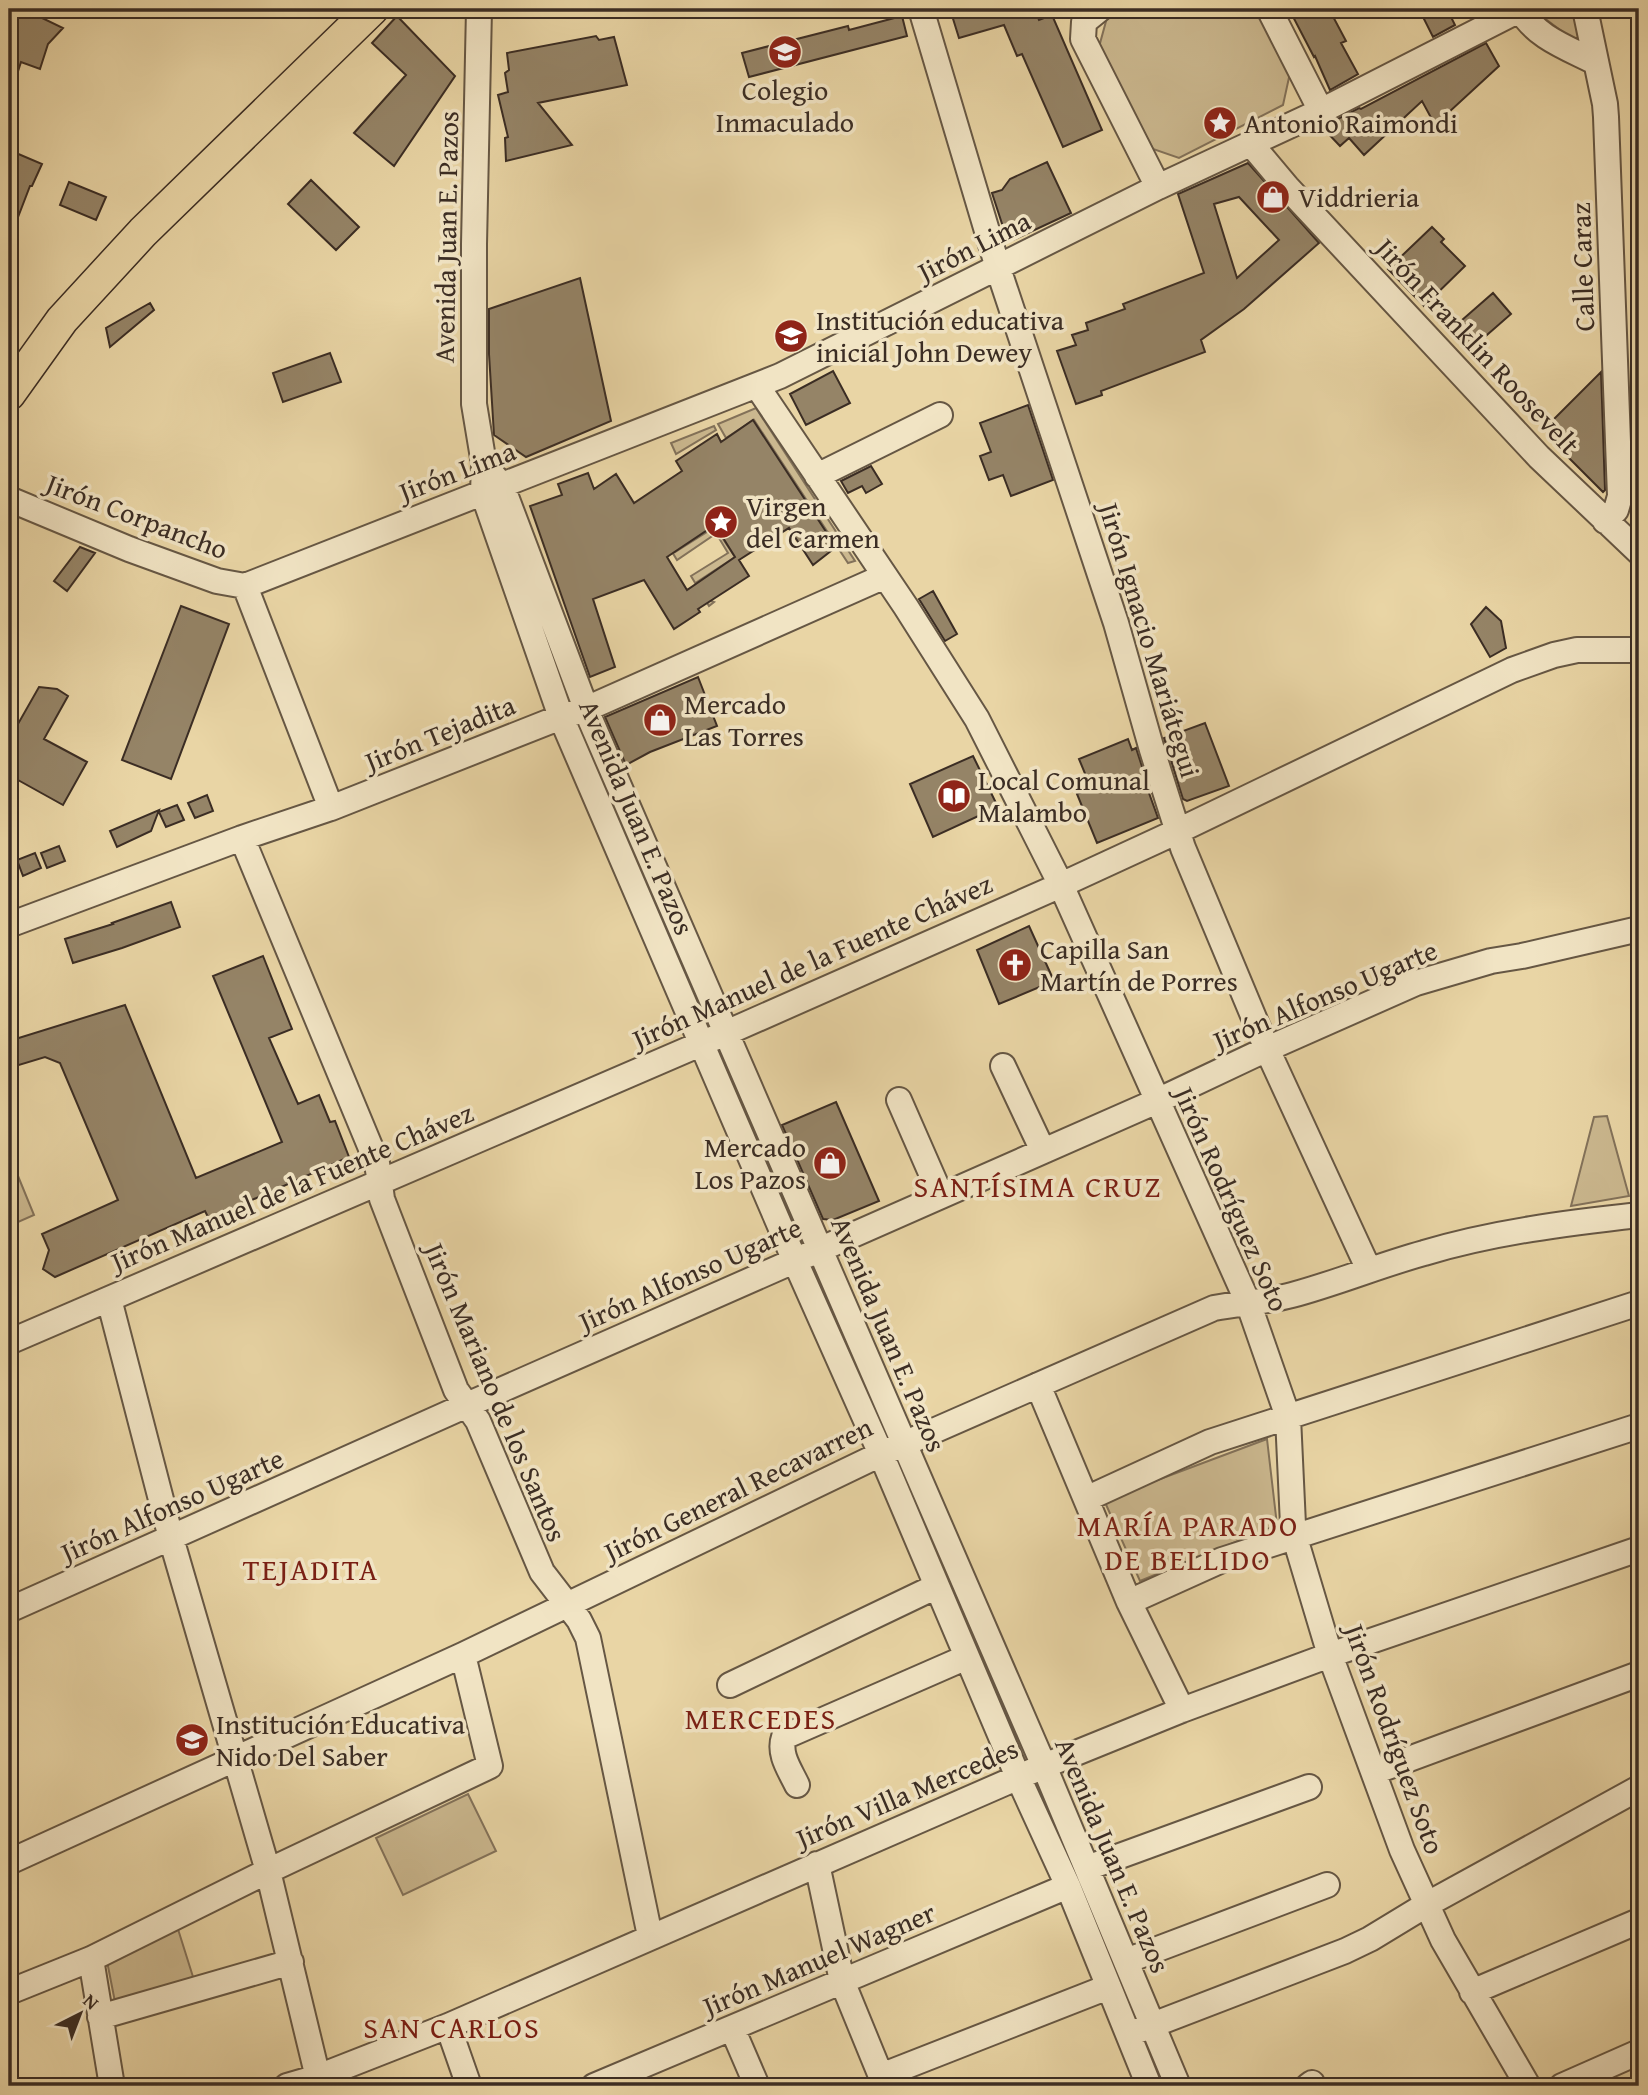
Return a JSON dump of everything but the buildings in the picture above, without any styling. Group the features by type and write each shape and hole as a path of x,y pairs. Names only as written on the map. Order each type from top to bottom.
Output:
{"main road":[{"path":"9,394 62,320 143,232 372,9"}],"street":[{"name":"Avenida Juan E. Pazos","path":"478,9 474,404 484,464 561,717 795,1261 892,1448 1044,1766 1178,2086"},
{"name":"Jirón Ignacio Mariátegui","path":"921,9 998,268 1116,623 1183,848 1267,1049 1369,1270"},
{"path":"1100,9 1084,22 1083,39 1158,187"},
{"path":"1269,9 1321,111"},
{"name":"Jirón Lima","path":"245,586 780,376 1158,187 1321,111 1521,9"},
{"path":"1521,9 1527,21 1538,32 1595,62"},
{"name":"Calle Caraz","path":"1584,9 1605,104 1620,496 1616,510 1605,521"},
{"name":"Jirón Franklin Roosevelt","path":"1251,144 1287,187 1539,457 1639,552"},
{"name":"Jirón Rodríguez Soto","path":"757,386 977,719 1061,885 1248,1305 1288,1417 1295,1538 1329,1655 1402,1850 1443,1940 1528,2086"},
{"path":"817,476 940,415"},
{"name":"Avenida Juan E. Pazos","path":"492,489 820,1249 892,1448 937,1586 1018,1777 1068,1886 1149,2086"},
{"name":"Jirón Corpancho","path":"9,499 129,549 217,581 245,586"},
{"name":"Jirón Tejadita","path":"9,925 242,838 331,808 586,709 885,576"},
{"path":"245,586 331,808"},
{"name":"Jirón Manuel de la Fuente Chávez","path":"9,1342 726,1033 1061,885 1512,670 1577,650 1639,650"},
{"name":"Jirón Mariano de los Santos","path":"242,838 377,1163 382,1199 456,1390 478,1420 542,1572 579,1620 588,1638 650,1936"},
{"name":"Jirón Alfonso Ugarte","path":"9,1610 1043,1152 1416,983 1492,961 1639,929"},
{"path":"1003,1066 1043,1152"},
{"path":"899,1100 941,1196"},
{"name":"Jirón General Recavarren","path":"9,1862 463,1655 892,1448 1214,1308 1248,1305 1292,1295 1426,1252 1536,1228 1639,1215"},
{"path":"109,1299 171,1538 268,1871 319,2082"},
{"path":"1086,1499 1210,1442 1639,1303"},
{"path":"1038,1385 1129,1602 1182,1710"},
{"path":"1129,1602 1223,1559 1639,1426"},
{"name":"Jirón Villa Mercedes","path":"287,2086 319,2082 1018,1777 1182,1710 1329,1655 1639,1549"},
{"path":"730,1685 937,1586"},
{"path":"9,1992 91,1959 268,1871 490,1766 463,1655"},
{"path":"797,1785 782,1752 784,1737 967,1657"},
{"path":"1374,1772 1639,1674"},
{"path":"1087,1868 1309,1787"},
{"path":"1128,2035 1370,1939 1426,1905 1639,1788"},
{"path":"817,1864 842,1981 883,2081 1108,1987"},
{"path":"1126,1961 1328,1885"},
{"name":"Jirón Manuel Wagner","path":"594,2086 625,2080 732,2028 1068,1886"},
{"path":"1472,1992 1639,1922"},
{"path":"91,1959 112,2086"},
{"path":"100,2017 291,1962"},
{"path":"448,2026 469,2086"},
{"path":"732,2028 757,2086"},
{"path":"1562,2086 1639,2052"}],"shaded area":[{"path":"1118,9 1257,9 1290,73 1283,105 1179,158 1153,149 1099,47 1108,14"},
{"path":"1578,9 1584,48 1535,11"},
{"path":"756,408 855,561 848,563 754,420 726,438 718,424"},
{"path":"714,426 716,430 676,454 671,443"},
{"path":"754,514 762,514 723,539 735,557 697,582 714,602 709,606 691,576 728,553 719,538"},
{"path":"709,516 730,524 677,560 660,532 664,533 675,552 715,527"},
{"path":"1607,1116 1629,1196 1571,1206 1594,1117"},
{"path":"18,1176 34,1215 9,1226 9,1180"},
{"path":"1267,1439 1277,1525 1140,1581 1104,1500"},
{"path":"468,1794 496,1851 403,1895 376,1838"},
{"path":"177,1926 194,1980 115,2002 106,1956"}],"place":[{"name":"Colegio Inmaculado","path":"785,52"},
{"name":"Antonio Raimondi","path":"1220,123"},
{"name":"Viddrieria","path":"1273,197"},
{"name":"Institución educativa inicial John Dewey","path":"791,336"},
{"name":"Virgen del Carmen","path":"721,522"},
{"name":"Mercado Las Torres","path":"660,720"},
{"name":"Local Comunal Malambo","path":"954,796"},
{"name":"Capilla San Martín de Porres","path":"1015,965"},
{"name":"Mercado Los Pazos","path":"830,1163"},
{"name":"Institución Educativa Nido Del Saber","path":"192,1740"}],"district":[{"name":"SANTÍSIMA CRUZ","path":"1038,1187"},
{"name":"MARÍA PARADO DE BELLIDO","path":"1188,1543"},
{"name":"TEJADITA","path":"311,1570"},
{"name":"MERCEDES","path":"761,1719"},
{"name":"SAN CARLOS","path":"452,2028"}]}
